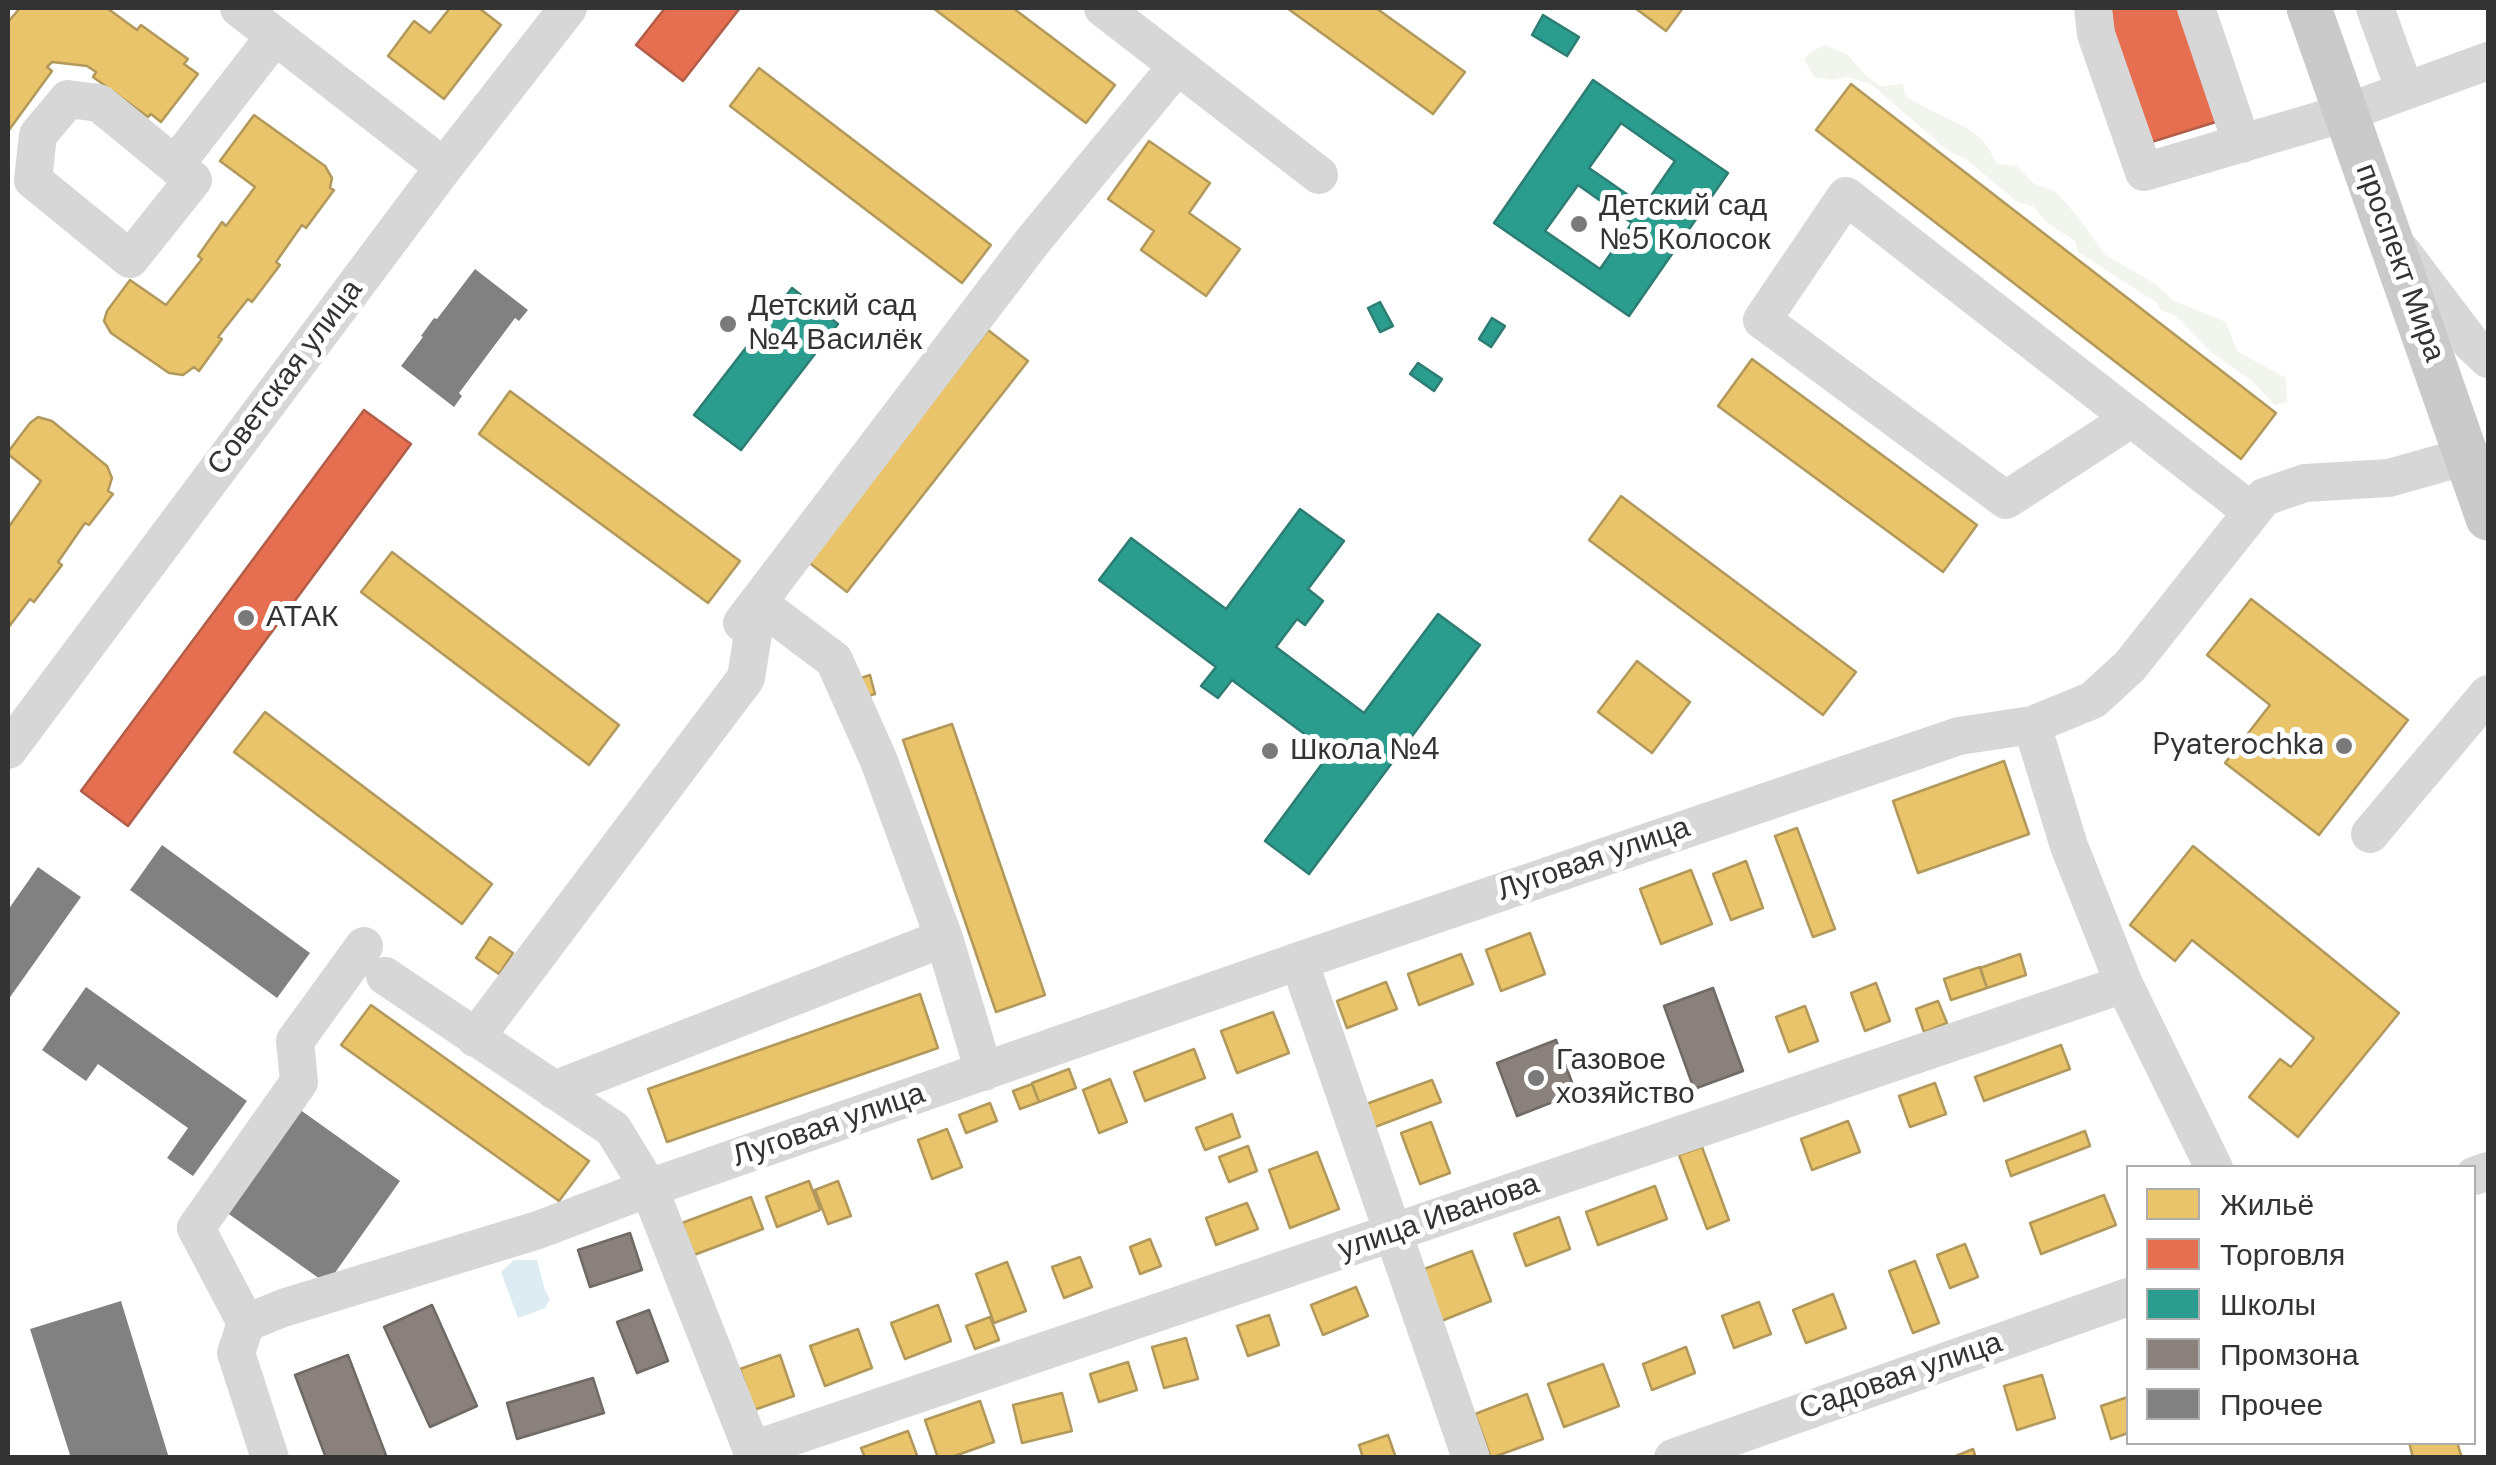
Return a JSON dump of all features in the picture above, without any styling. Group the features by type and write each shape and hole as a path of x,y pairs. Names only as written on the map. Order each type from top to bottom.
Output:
{"main road":[{"name":"проспект Мира","path":"2309,8 2488,518"}],"street":[{"path":"239,8 444,166"},
{"name":"Советская улица","path":"8,750 444,166 568,8"},
{"path":"1103,8 1319,175"},
{"path":"2093,8 2096,34 2144,172 2345,113 2488,61"},
{"path":"2196,8 2242,144"},
{"path":"2376,8 2405,91"},
{"path":"175,164 275,36"},
{"path":"732,638 1032,242 1177,66"},
{"path":"68,98 98,103 175,164 193,180 130,259 32,180 38,135 68,98"},
{"path":"2132,418 2006,500 1762,320 1846,196 2132,418 2252,512"},
{"path":"2389,234 2471,343 2488,359"},
{"name":"Луговая улица","path":"246,1322 538,1230 1299,961 1959,736 2032,725 2094,700 2130,666 2264,497 2305,483 2389,478 2467,456"},
{"path":"758,603 834,660 880,761 944,938 984,1072"},
{"path":"475,1038 746,678 758,603"},
{"path":"2370,834 2488,694"},
{"path":"2032,725 2069,846 2124,984 2213,1165"},
{"path":"554,1090 944,938"},
{"path":"270,1458 236,1353 246,1322 196,1228 299,1082 295,1040 375,961 475,1038 613,1130 650,1188 754,1454"},
{"path":"1299,961 1471,1458"},
{"name":"улица Иванова","path":"754,1454 2124,984"},
{"name":"Садовая улица","path":"1672,1458 2126,1299"}],"shaded area":[{"path":"1825,45 1848,55 1880,86 1903,84 1905,95 1977,136 1997,164 2017,166 2034,184 2055,191 2105,255 2154,283 2174,301 2226,322 2237,351 2286,378 2287,402 2275,405 2252,381 2211,352 2176,316 2160,310 2157,303 2078,252 2075,241 2046,222 2033,206 2017,202 1966,159 1948,151 1871,84 1847,77 1814,77 1804,59"},
{"path":"514,1260 537,1260 550,1299 545,1308 518,1318 501,1272"}],"building: Жильё":[{"path":"20,8 107,8 137,30 141,25 188,59 184,64 198,74 161,122 151,114 148,117 93,77 96,72 87,66 52,62 47,67 52,71 9,130 8,22"},
{"path":"450,8 479,8 501,25 444,99 388,56 414,21 430,33"},
{"path":"933,8 1013,8 1115,85 1086,123"},
{"path":"1287,8 1376,8 1465,72 1433,114"},
{"path":"1635,8 1683,8 1666,31"},
{"path":"759,68 991,245 962,283 730,106"},
{"path":"1851,84 2276,413 2241,459 1816,130"},
{"path":"254,115 325,166 332,178 330,188 334,190 306,228 302,225 276,262 280,265 252,302 248,299 218,337 222,339 199,371 194,367 183,375 169,373 111,333 104,321 107,311 130,280 166,305 202,259 198,256 222,222 226,226 255,187 220,161"},
{"path":"1149,141 1210,183 1189,213 1240,249 1206,296 1141,250 1154,231 1108,199"},
{"path":"988,330 1028,361 847,592 807,561"},
{"path":"1752,359 1977,525 1943,572 1718,406"},
{"path":"510,391 740,561 708,603 479,434"},
{"path":"38,417 52,421 107,466 112,478 108,491 113,494 89,525 85,523 58,562 62,565 34,602 30,599 8,628 8,528 41,481 8,452"},
{"path":"1621,496 1856,672 1823,715 1589,540"},
{"path":"392,552 619,725 589,765 361,592"},
{"path":"2251,599 2408,720 2319,835 2225,763 2270,705 2207,655"},
{"path":"1637,661 1690,702 1652,753 1598,712"},
{"path":"870,675 875,694 858,699 852,681"},
{"path":"265,712 492,884 462,924 234,752"},
{"path":"952,724 1045,995 996,1012 903,740"},
{"path":"2004,761 2029,834 1918,873 1893,801"},
{"path":"1797,828 1835,929 1813,937 1775,836"},
{"path":"2193,846 2399,1013 2298,1137 2249,1097 2280,1059 2291,1067 2314,1038 2192,940 2175,961 2130,925"},
{"path":"1746,861 1763,908 1731,920 1713,874"},
{"path":"1691,870 1712,924 1661,944 1640,889"},
{"path":"1530,933 1545,974 1501,991 1486,950"},
{"path":"490,937 513,953 499,974 476,958"},
{"path":"1461,954 1473,984 1419,1005 1408,974"},
{"path":"2020,954 2026,975 1987,988 1980,968"},
{"path":"1980,967 1987,988 1951,1000 1944,979"},
{"path":"1386,982 1397,1009 1347,1028 1337,1001"},
{"path":"1876,983 1890,1021 1865,1031 1851,993"},
{"path":"920,994 938,1048 667,1142 648,1089"},
{"path":"1938,1001 1947,1023 1924,1032 1916,1009"},
{"path":"371,1005 589,1161 559,1201 341,1045"},
{"path":"1805,1006 1818,1041 1789,1052 1776,1017"},
{"path":"1273,1012 1289,1053 1237,1073 1221,1031"},
{"path":"2061,1045 2070,1069 1984,1101 1975,1077"},
{"path":"1194,1049 1205,1078 1145,1101 1134,1072"},
{"path":"1069,1069 1076,1088 1039,1102 1032,1083"},
{"path":"1110,1079 1127,1122 1099,1133 1083,1090"},
{"path":"1432,1080 1441,1102 1367,1130 1358,1107"},
{"path":"1935,1083 1946,1114 1910,1127 1899,1096"},
{"path":"1032,1084 1039,1102 1020,1109 1013,1091"},
{"path":"990,1103 997,1121 966,1133 959,1115"},
{"path":"1232,1114 1240,1137 1205,1150 1196,1128"},
{"path":"1848,1121 1860,1152 1812,1170 1801,1139"},
{"path":"1431,1122 1450,1173 1420,1184 1401,1133"},
{"path":"947,1129 962,1167 932,1179 918,1140"},
{"path":"2085,1131 2090,1146 2011,1176 2006,1161"},
{"path":"1248,1146 1257,1171 1229,1182 1219,1157"},
{"path":"1702,1147 1729,1220 1707,1229 1679,1155"},
{"path":"1317,1152 1339,1209 1290,1228 1269,1170"},
{"path":"809,1181 820,1210 777,1227 766,1197"},
{"path":"838,1181 851,1216 828,1224 815,1190"},
{"path":"1655,1186 1667,1219 1598,1245 1586,1212"},
{"path":"2104,1195 2116,1225 2041,1254 2030,1223"},
{"path":"751,1197 763,1229 694,1255 682,1223"},
{"path":"1247,1203 1258,1229 1216,1245 1206,1218"},
{"path":"1559,1217 1570,1249 1526,1266 1514,1234"},
{"path":"1150,1239 1161,1266 1140,1274 1130,1247"},
{"path":"1965,1244 1978,1277 1950,1288 1937,1255"},
{"path":"1472,1251 1491,1301 1439,1322 1419,1271"},
{"path":"1080,1257 1092,1287 1064,1298 1052,1267"},
{"path":"1915,1261 1939,1323 1913,1333 1889,1271"},
{"path":"1007,1262 1026,1311 994,1323 976,1274"},
{"path":"1356,1287 1368,1316 1323,1335 1311,1305"},
{"path":"1833,1294 1846,1328 1806,1343 1793,1310"},
{"path":"1759,1302 1771,1334 1734,1348 1722,1316"},
{"path":"938,1305 951,1341 905,1359 891,1323"},
{"path":"1269,1315 1279,1345 1248,1356 1237,1326"},
{"path":"990,1317 999,1340 975,1349 966,1326"},
{"path":"858,1329 872,1368 825,1386 810,1346"},
{"path":"1186,1338 1198,1379 1164,1388 1152,1347"},
{"path":"1686,1347 1695,1373 1652,1390 1643,1364"},
{"path":"780,1355 794,1396 754,1410 740,1369"},
{"path":"1128,1362 1137,1390 1099,1402 1090,1374"},
{"path":"1603,1364 1619,1406 1564,1427 1548,1384"},
{"path":"2042,1375 2055,1418 2017,1430 2004,1386"},
{"path":"1062,1393 1072,1431 1022,1443 1013,1405"},
{"path":"1527,1394 1543,1439 1491,1458 1475,1414"},
{"path":"2126,1398 2126,1434 2111,1439 2101,1406"},
{"path":"980,1401 994,1442 949,1458 938,1458 925,1420"},
{"path":"908,1431 918,1458 865,1458 861,1448"},
{"path":"1388,1435 1396,1458 1363,1458 1359,1445"},
{"path":"2410,1445 2458,1445 2462,1458 2413,1458"},
{"path":"1973,1449 1976,1458 1951,1458"}],"building: Торговля":[{"path":"665,8 740,8 683,81 636,45"},
{"path":"2102,8 2183,8 2219,121 2145,144"},
{"name":"АТАК","path":"364,410 411,444 128,826 81,791"}],"building: Школы":[{"path":"1543,15 1579,37 1567,56 1532,35"},
{"path":"1593,80 1728,173 1629,316 1494,223","holes":["1621,123 1675,161 1644,206 1589,168","1578,185 1632,223 1600,269 1545,231"]},
{"path":"792,288 838,324 741,450 694,415"},
{"path":"1380,302 1393,326 1380,332 1368,308"},
{"path":"1492,318 1505,326 1491,347 1479,339"},
{"path":"1418,363 1442,379 1434,391 1410,374"},
{"path":"1300,509 1344,541 1308,589 1323,601 1305,625 1297,619 1276,647 1364,713 1438,614 1480,645 1309,874 1265,841 1330,753 1232,680 1218,698 1201,686 1216,667 1099,580 1131,538 1226,609"}],"building: Промзона":[{"path":"1713,988 1743,1071 1694,1089 1664,1006"},
{"name":"Газовое хозяйство","path":"1556,1040 1576,1093 1517,1116 1497,1063"},
{"path":"630,1233 642,1270 590,1287 578,1250"},
{"path":"432,1305 477,1406 430,1427 384,1327"},
{"path":"649,1310 668,1361 637,1373 617,1322"},
{"path":"348,1355 387,1458 326,1458 295,1375"},
{"path":"593,1378 604,1413 517,1439 507,1403"}],"building: Прочее":[{"path":"475,269 528,310 519,321 515,318 459,393 462,396 454,407 401,366"},
{"path":"162,845 310,953 277,998 130,890"},
{"path":"38,867 81,897 8,1000 8,910"},
{"path":"86,987 247,1101 193,1176 167,1158 188,1128 98,1064 86,1081 42,1050"},
{"path":"292,1104 400,1181 327,1284 219,1207"},
{"path":"121,1301 169,1458 71,1458 30,1329"}],"place":[{"name":"Детский сад №5 Колосок","path":"1579,224"},
{"name":"Детский сад №4 Василёк","path":"728,324"},
{"name":"АТАК","path":"246,618"},
{"name":"Pyaterochka","path":"2344,746"},
{"name":"Школа №4","path":"1270,751"},
{"name":"Газовое хозяйство","path":"1536,1078"}]}
